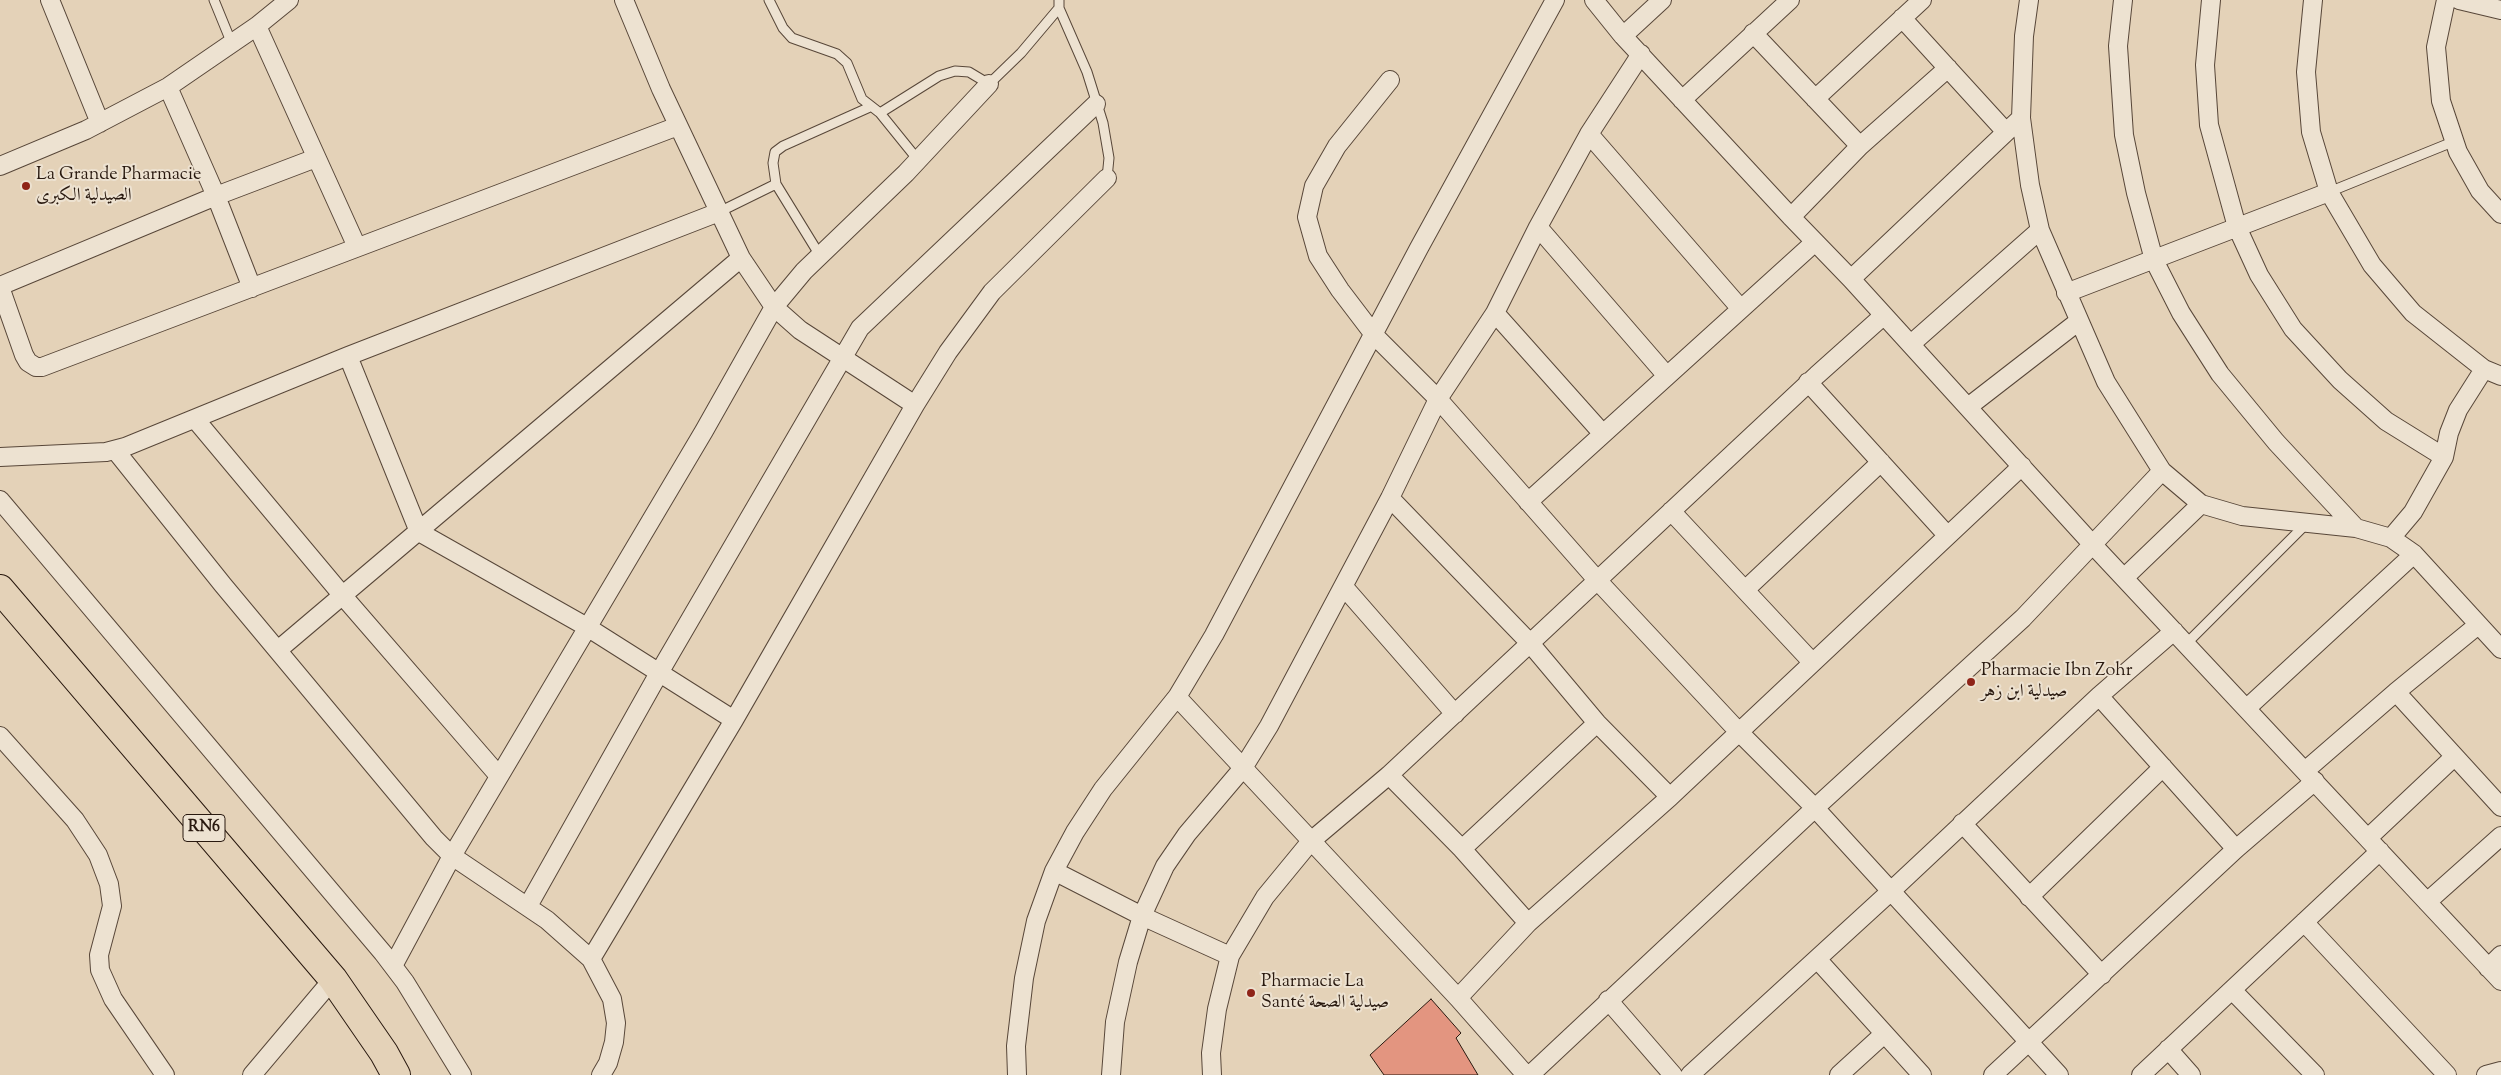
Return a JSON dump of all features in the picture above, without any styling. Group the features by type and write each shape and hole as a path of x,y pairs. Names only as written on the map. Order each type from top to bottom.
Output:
{"main road":[{"name":"RN6","path":"0,590 333,979 379,1045 396,1075"}],"street":[{"path":"50,0 100,123"},
{"path":"0,166 100,123 168,86 232,45 289,0"},
{"path":"624,0 678,126 741,258 774,307 800,330 843,360 915,405"},
{"path":"1017,1075 1016,1046 1024,978 1036,921 1054,870 1075,832 1103,789 1177,698 1214,635 1375,336 1419,248 1555,0"},
{"path":"1594,0 1623,36 1791,217 1851,278 1883,316 1911,344 2093,545 2125,577 2501,981"},
{"path":"1623,36 1662,0"},
{"path":"1682,100 1790,0"},
{"path":"1815,99 1922,0"},
{"path":"2028,0 2024,36 2021,118 2030,185 2040,230 2106,382 2162,471 2200,504 2242,516 2356,528 2391,538 2414,554 2478,626 2500,645"},
{"path":"2123,0 2118,46 2124,135 2136,193 2154,260 2181,313 2220,374 2276,442 2356,528"},
{"path":"2211,0 2205,65 2209,125 2237,227 2260,275 2293,329 2340,380 2386,421 2444,457"},
{"path":"2313,0 2306,72 2311,132 2329,192 2372,265 2414,313 2484,369 2501,376"},
{"path":"2446,0 2436,47 2441,101 2455,141 2480,191 2501,214"},
{"path":"2459,0 2501,10"},
{"path":"1902,18 2006,132"},
{"path":"257,26 357,247"},
{"path":"1753,33 1860,146"},
{"path":"1112,1075 1115,1022 1128,962 1142,916 1165,866 1187,834 1243,768 1269,726 1390,498 1438,399 1495,313 1538,227 1589,134 1640,54"},
{"path":"1791,217 1860,146 1948,68"},
{"path":"1390,80 1337,146 1314,186 1307,217 1318,256 1340,290 1375,336 1438,399 1598,582 1738,731 1816,808 1890,892 2059,1075"},
{"path":"393,966 452,856 699,440 774,307 819,254 918,160 989,84"},
{"path":"168,86 216,196 252,288"},
{"path":"528,906 659,673 860,328 1096,104"},
{"path":"1851,278 2021,118"},
{"path":"316,158 216,196 0,286 28,362 36,367 50,365 678,126"},
{"path":"1589,134 1741,309"},
{"path":"591,959 734,720 915,405 948,352 992,292 1107,178"},
{"path":"2066,293 2329,192"},
{"path":"0,457 115,450 348,356 719,212"},
{"path":"1538,227 1667,376"},
{"path":"1911,344 2040,230"},
{"path":"1528,502 1815,242"},
{"path":"278,650 741,258"},
{"path":"1495,313 1603,434"},
{"path":"1212,1075 1211,1053 1216,1009 1230,956 1265,897 1311,841 1389,775 1530,642 1598,582 1670,511 1808,382 1883,316"},
{"path":"1968,407 2079,321"},
{"path":"348,356 419,532 587,627 734,720"},
{"path":"2391,538 2413,512 2444,457 2449,433 2458,410 2484,369"},
{"path":"1808,382 1946,535"},
{"path":"195,419 343,596 499,776"},
{"path":"115,450 223,586 434,838 452,856 528,906 564,933 591,959 612,999 616,1023 614,1042 608,1063 602,1075"},
{"path":"1744,590 1881,462"},
{"path":"1458,998 1528,923 1670,797 1946,535 2022,466"},
{"path":"1177,698 1528,1075 2023,618 2162,471"},
{"path":"1390,498 1530,642 1597,723 1670,797"},
{"path":"0,500 393,966 462,1075"},
{"path":"2125,577 2200,504"},
{"path":"1670,511 1812,662"},
{"path":"2247,708 2414,554"},
{"path":"1344,587 1455,714"},
{"path":"1993,1075 2236,849 2396,692 2478,626"},
{"path":"1690,1075 1890,892 2099,696 2180,637"},
{"path":"2396,692 2501,807"},
{"path":"2099,696 2236,849"},
{"path":"1462,849 1597,723"},
{"path":"0,736 75,820 98,855 109,884 112,906 99,955 100,970 113,999 164,1075"},
{"path":"2141,1075 2304,922 2454,757"},
{"path":"2029,898 2164,767"},
{"path":"1389,775 1462,849 1528,923"},
{"path":"1962,823 2029,898 2102,975"},
{"path":"2428,902 2501,836"},
{"path":"1054,870 1142,916 1230,956"},
{"path":"2304,922 2447,1075"},
{"path":"2488,968 2501,955"},
{"path":"1817,959 1922,1075"},
{"path":"252,1075 333,979"},
{"path":"2232,990 2314,1075"},
{"path":"1608,1000 1674,1075"},
{"path":"1839,1075 1884,1034"},
{"path":"2168,1049 2191,1075"},
{"path":"2486,1075 2501,1071"}],"lane":[{"path":"214,0 232,45"},
{"path":"769,0 783,28 792,38 837,54 847,63 862,99 880,113 918,160"},
{"path":"880,113 939,76 955,70 969,72 989,84 1021,53 1059,4 1087,72 1096,104 1109,158 1107,178"},
{"path":"819,254 776,184 773,163 775,152 783,146 870,107"},
{"path":"2329,192 2455,141"},
{"path":"719,212 776,184"},
{"path":"2180,637 2307,523"}],"building":[{"path":"1431,999 1461,1033 1456,1038 1478,1075 1384,1075 1370,1055"}],"place":[{"name":"La Grande Pharmacie الصيدلية الكبرى","path":"26,186"},
{"name":"Pharmacie Ibn Zohr صيدلية ابن زهر","path":"1971,682"},
{"name":"Pharmacie La Santé صيدلية الصحة","path":"1251,993"}]}
